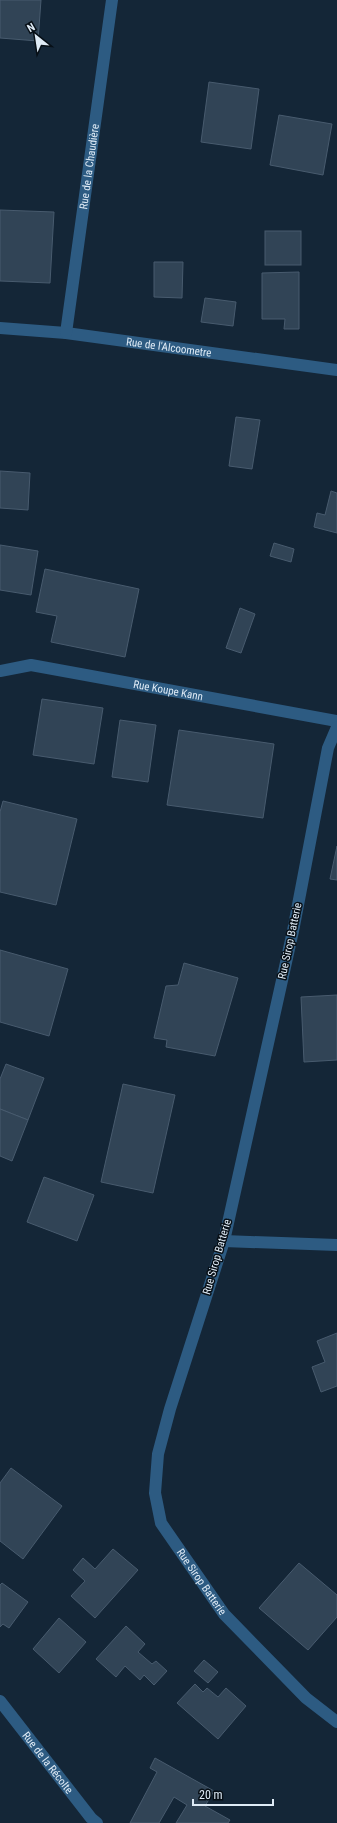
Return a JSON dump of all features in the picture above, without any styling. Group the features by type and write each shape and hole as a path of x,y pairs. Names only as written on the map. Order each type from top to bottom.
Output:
{"street":[{"name":"Rue de la Chaudière","path":"66,333 112,0"},
{"name":"Rue de l'Alcoometre","path":"0,328 66,333 337,370"},
{"name":"Rue Koupe Kann","path":"0,671 30,665 337,721"},
{"name":"Rue Sirop Batterie","path":"337,727 328,748 292,931 224,1241 170,1409 158,1454 155,1493 161,1523 224,1614 306,1698 337,1722"},
{"path":"224,1241 337,1245"},
{"name":"Rue de la Récolte","path":"0,1701 91,1818 97,1823"}],"building":[{"path":"0,0 41,0 38,41 0,38"},
{"path":"209,82 259,89 251,149 201,142"},
{"path":"279,115 332,124 323,175 270,165"},
{"path":"0,210 54,212 50,283 0,281"},
{"path":"265,231 301,231 301,265 265,265"},
{"path":"154,262 183,262 182,298 154,297"},
{"path":"299,272 299,329 284,329 285,319 262,319 262,273"},
{"path":"205,298 236,302 233,326 201,322"},
{"path":"236,417 260,420 252,469 229,466"},
{"path":"0,471 30,473 28,510 0,508"},
{"path":"331,491 337,493 337,533 314,527 317,513 325,515"},
{"path":"274,543 294,549 291,562 270,556"},
{"path":"0,545 38,551 31,595 0,590"},
{"path":"45,569 139,589 125,657 51,642 57,616 36,612"},
{"path":"240,608 255,614 241,653 226,648"},
{"path":"42,699 103,708 94,764 33,755"},
{"path":"120,720 156,725 148,782 112,777"},
{"path":"179,730 274,744 263,818 167,805"},
{"path":"3,801 77,819 56,905 0,892 0,812"},
{"path":"337,846 337,880 330,879"},
{"path":"0,950 68,969 49,1036 0,1022"},
{"path":"184,963 238,978 215,1056 166,1047 167,1040 154,1038 166,986 178,985"},
{"path":"337,995 337,1060 304,1062 301,997"},
{"path":"6,1064 44,1078 28,1120 0,1109 0,1079"},
{"path":"123,1084 175,1095 153,1193 101,1182"},
{"path":"0,1109 28,1120 12,1161 0,1156"},
{"path":"44,1177 94,1195 77,1241 27,1222"},
{"path":"337,1333 337,1386 321,1392 312,1367 325,1362 317,1341"},
{"path":"11,1468 62,1506 23,1559 0,1541 0,1483"},
{"path":"113,1549 138,1570 95,1618 71,1596 85,1581 73,1570 83,1558 95,1569"},
{"path":"299,1563 337,1595 337,1617 308,1650 259,1608"},
{"path":"2,1583 28,1602 9,1628 3,1624 0,1627 0,1585"},
{"path":"59,1618 86,1642 59,1673 33,1649"},
{"path":"126,1626 145,1644 138,1652 152,1664 156,1661 167,1671 154,1685 144,1675 140,1680 125,1666 116,1677 96,1659"},
{"path":"204,1660 218,1672 208,1683 194,1671"},
{"path":"195,1684 203,1692 207,1688 218,1697 226,1688 246,1706 218,1739 177,1703"},
{"path":"155,1758 214,1791 205,1806 230,1820 228,1823 176,1823 187,1805 174,1797 159,1823 130,1823 157,1772 150,1768"}]}
